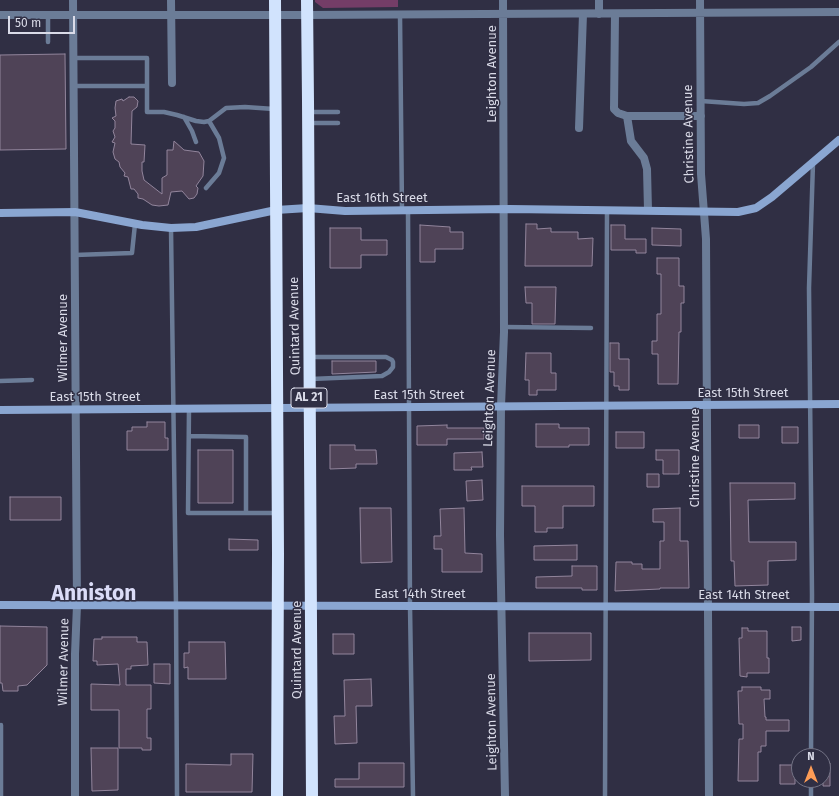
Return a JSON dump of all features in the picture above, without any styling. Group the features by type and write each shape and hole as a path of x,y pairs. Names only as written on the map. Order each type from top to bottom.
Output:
{"highway":[{"name":"Quintard Avenue","path":"275,0 278,513 277,796"},
{"name":"Quintard Avenue","path":"307,0 312,796"}],"street":[{"name":"Wilmer Avenue","path":"73,0 77,605 75,654 75,796"},
{"path":"171,0 172,83"},
{"name":"Leighton Avenue","path":"503,0 505,209 500,535 505,796"},
{"path":"599,0 599,14"},
{"name":"Christine Avenue","path":"700,0 701,174 706,239 705,324 707,405 706,471 709,796"},
{"path":"0,15 616,14 839,12"},
{"path":"579,128 583,14"},
{"path":"616,14 614,109 618,113 627,116 701,116"},
{"path":"627,116 631,141 644,158 647,169 648,210"},
{"name":"East 16th Street","path":"0,213 75,212 136,224 171,228 196,227 276,210 308,208 345,211 505,209 738,212 756,208 765,202 839,140"},
{"name":"East 15th Street","path":"0,410 839,404"},
{"name":"East 14th Street","path":"0,605 839,607"}],"lane":[{"path":"48,14 48,42"},
{"path":"400,14 409,407 413,796"},
{"path":"701,101 744,104 758,103 811,67 839,42"},
{"path":"74,58 147,58 147,112 164,112 196,121 209,121 226,108 245,107 276,109"},
{"path":"74,86 147,86"},
{"path":"308,118 338,112"},
{"path":"184,117 192,130 196,142"},
{"path":"308,118 338,123"},
{"path":"206,188 219,173 224,158 219,138 209,121"},
{"path":"811,748 812,607 810,288 813,161"},
{"path":"605,796 607,606 607,210"},
{"path":"75,255 132,252 136,224"},
{"path":"171,228 177,796"},
{"path":"504,327 591,328"},
{"path":"309,358 386,357 392,360 393,367 389,372 382,376 309,379"},
{"path":"0,381 32,380"},
{"path":"189,408 188,513 278,513"},
{"path":"189,436 246,437 246,513"},
{"path":"0,725 1,796"}],"shaded area":[{"path":"315,0 398,0 398,7 323,8 315,2"}],"building":[{"path":"65,54 66,149 0,150 0,55"},
{"path":"129,97 134,97 138,101 137,107 132,111 131,144 145,145 144,162 142,162 144,180 162,194 162,178 167,175 167,150 173,150 174,141 184,150 199,152 204,161 203,176 196,186 198,188 197,194 194,198 189,199 182,191 171,192 168,205 152,205 143,199 138,198 138,194 134,189 131,189 128,177 124,176 125,173 120,167 119,162 115,159 113,152 115,143 112,142 115,137 113,131 115,128 115,121 112,118 116,116 116,101 122,99 123,101"},
{"path":"526,224 537,224 537,229 551,228 551,232 578,232 578,239 593,238 592,266 525,266"},
{"path":"420,225 450,227 450,232 463,232 463,249 435,249 435,262 420,262"},
{"path":"611,225 625,225 625,239 646,239 646,253 636,253 636,250 611,250"},
{"path":"330,228 361,228 361,240 387,240 387,255 361,255 361,268 330,268"},
{"path":"652,228 681,229 681,246 652,245"},
{"path":"657,258 679,258 679,286 684,286 684,303 681,303 681,332 679,332 678,384 658,384 658,354 652,354 652,341 657,341 657,314 661,314 661,274 657,274"},
{"path":"525,287 556,287 555,324 532,324 532,303 526,303"},
{"path":"610,343 619,343 619,359 629,359 629,390 619,390 619,386 614,386 614,372 610,372"},
{"path":"526,353 551,353 551,373 556,373 556,390 537,390 537,395 529,395 529,380 525,380"},
{"path":"332,361 376,361 376,372 332,374"},
{"path":"147,422 165,422 165,438 168,438 168,450 127,450 127,431 132,431 132,427 147,427"},
{"path":"536,424 559,424 559,428 589,428 589,445 569,445 569,447 536,447"},
{"path":"447,425 447,428 484,428 484,439 447,439 447,445 417,445 417,426"},
{"path":"739,425 759,425 759,438 739,438"},
{"path":"782,427 798,427 798,443 782,443"},
{"path":"616,432 644,432 644,448 616,448"},
{"path":"330,445 355,445 355,450 376,450 377,464 356,464 356,468 330,469"},
{"path":"198,450 233,450 233,503 198,503"},
{"path":"656,450 679,450 679,474 663,474 663,460 656,460"},
{"path":"482,452 483,467 471,467 472,470 454,470 454,453"},
{"path":"647,474 659,474 659,487 647,487"},
{"path":"482,480 483,500 467,501 466,481"},
{"path":"730,483 795,483 795,499 748,500 749,542 796,542 796,560 768,561 768,585 735,586 734,561 731,561"},
{"path":"522,486 594,486 594,506 563,506 563,528 547,528 547,532 535,532 535,506 522,506"},
{"path":"10,497 61,497 61,520 10,520"},
{"path":"360,508 391,508 392,562 361,563"},
{"path":"464,508 465,553 482,554 482,572 442,572 442,549 434,549 434,536 441,536 440,509"},
{"path":"680,508 680,541 688,541 689,588 615,591 616,562 632,562 632,564 642,564 642,569 660,569 660,541 664,541 664,522 653,522 653,509"},
{"path":"229,539 258,540 258,550 229,550"},
{"path":"577,545 577,560 534,560 534,546"},
{"path":"572,566 597,566 597,590 582,590 582,588 536,588 536,577 572,576"},
{"path":"0,626 47,627 47,665 27,685 18,686 18,691 3,691 2,683 0,683"},
{"path":"792,627 801,627 801,640 792,641"},
{"path":"742,628 748,628 748,631 767,631 767,658 769,658 769,673 747,673 747,677 740,676 739,638 742,638"},
{"path":"529,633 591,633 591,660 529,661"},
{"path":"333,634 354,634 354,654 333,654"},
{"path":"102,637 137,637 137,642 147,642 148,665 131,666 131,669 126,669 126,685 151,685 151,709 147,709 147,738 151,738 151,750 142,750 142,748 119,748 119,710 91,710 91,684 120,685 118,664 97,665 97,661 93,661 94,639 102,639"},
{"path":"189,642 225,642 226,679 188,679 188,667 184,668 184,653 189,653"},
{"path":"154,664 170,664 170,684 154,683"},
{"path":"371,679 372,706 356,706 357,743 335,744 334,716 345,716 344,680"},
{"path":"742,687 761,687 761,690 770,690 770,699 764,699 766,720 789,720 789,731 766,731 766,746 761,746 761,752 758,752 758,781 738,781 739,739 743,739 743,724 739,724 738,691 742,691"},
{"path":"91,748 118,748 118,790 92,791"},
{"path":"231,754 253,754 252,792 186,792 186,764 231,765"},
{"path":"359,763 404,763 404,787 335,787 335,779 359,779"},
{"path":"780,765 791,765 791,784 780,784"}],"district":[{"name":"Anniston","path":"94,594"}]}
